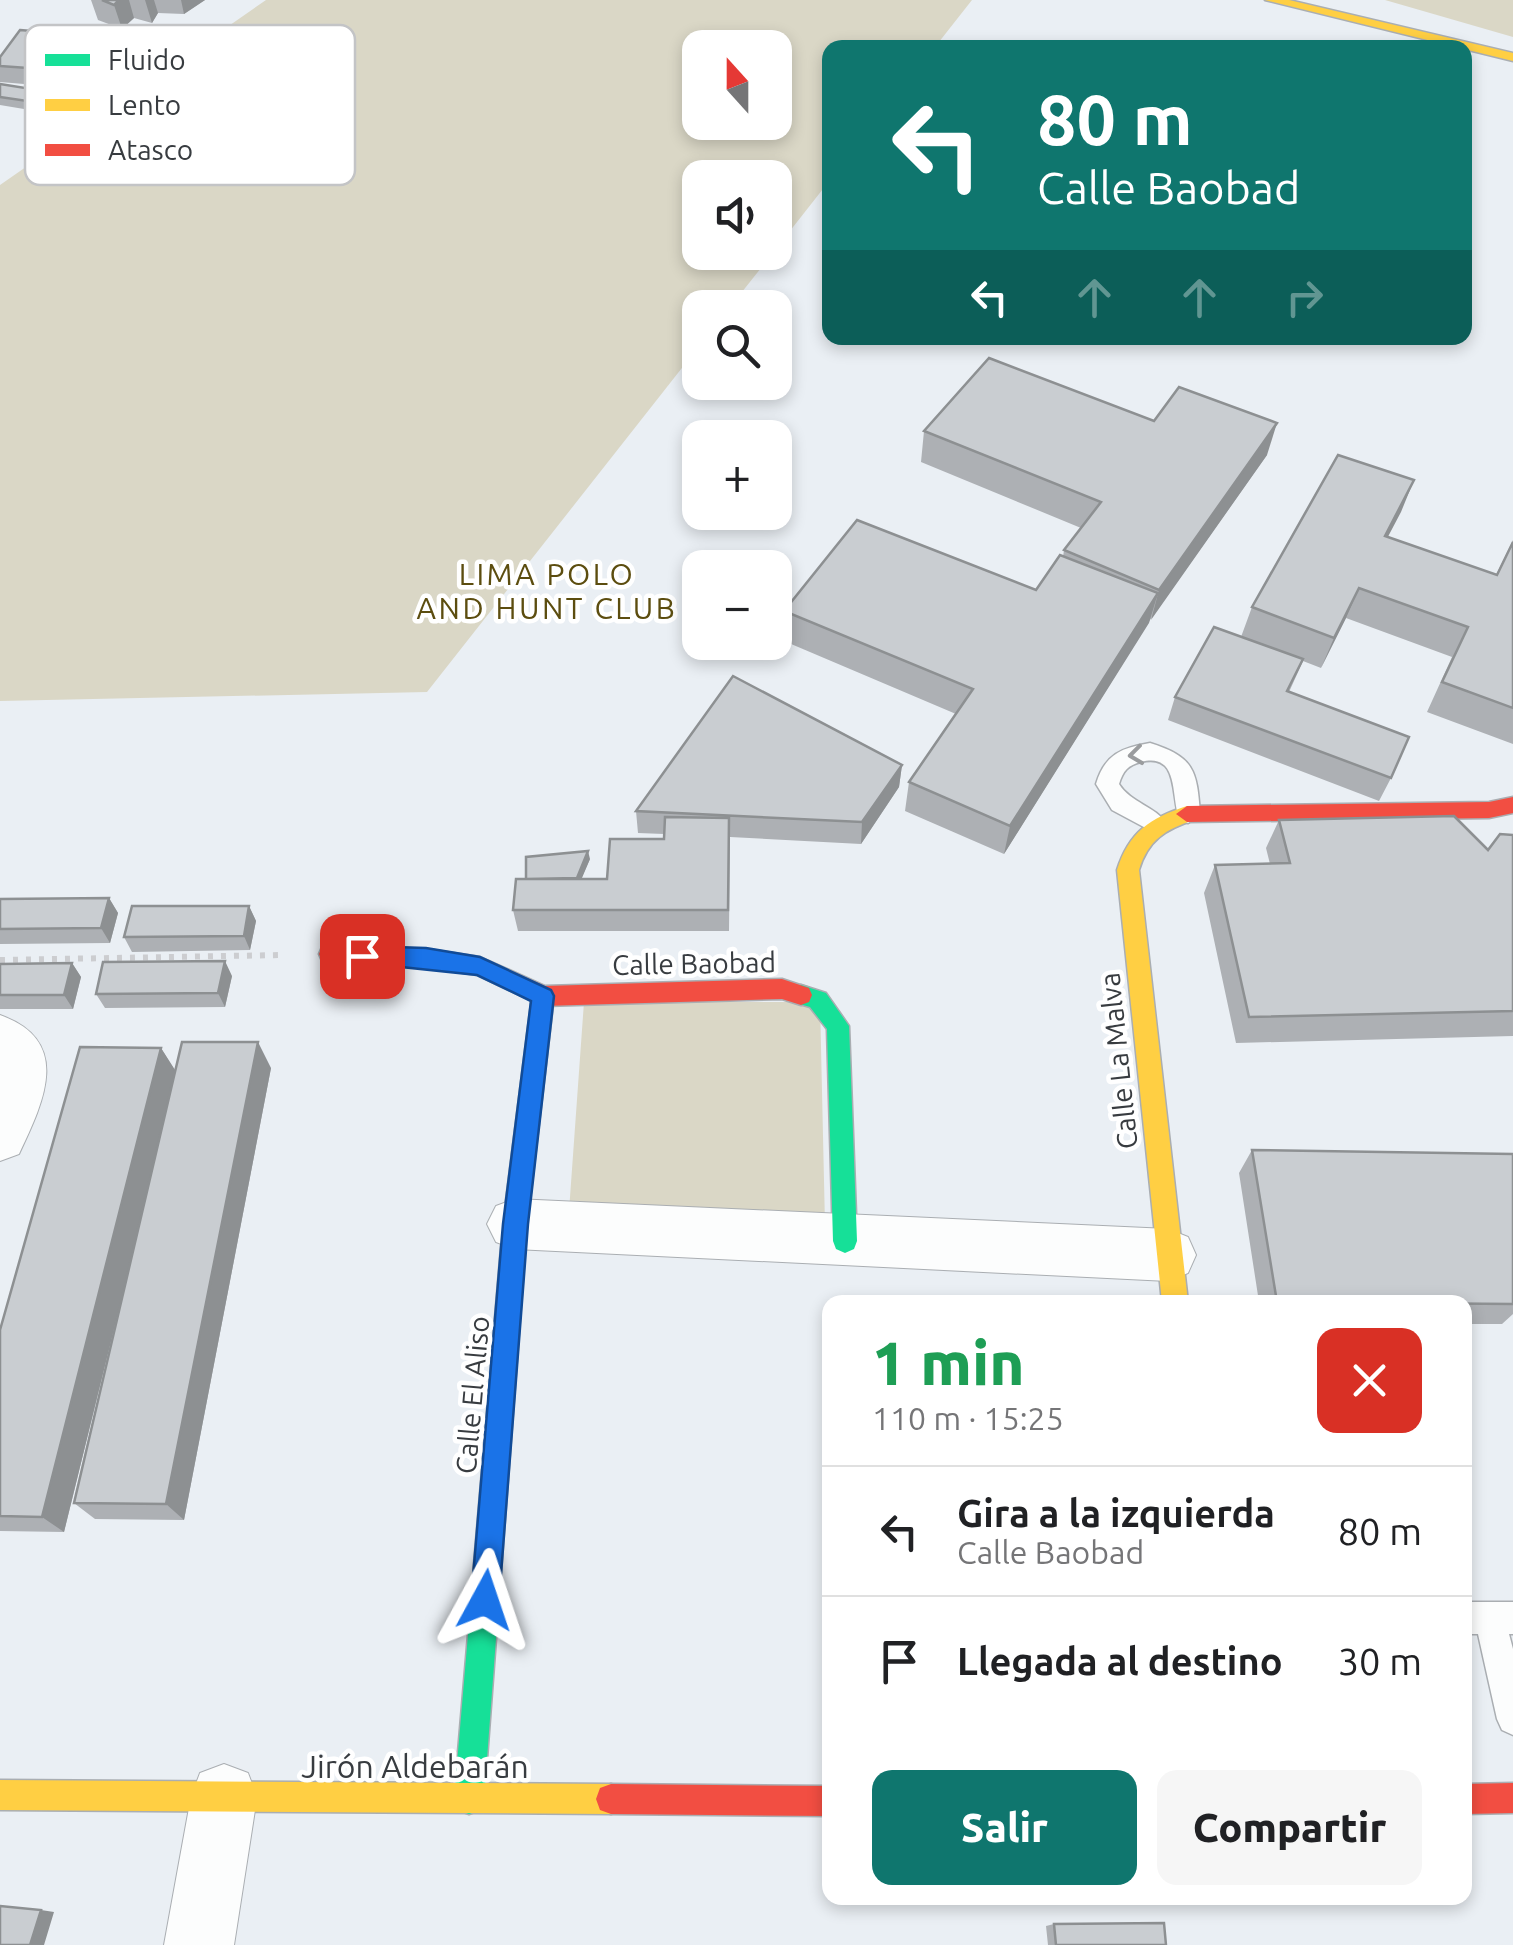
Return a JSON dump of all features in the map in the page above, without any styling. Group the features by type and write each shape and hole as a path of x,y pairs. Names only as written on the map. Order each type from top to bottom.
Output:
{"street":[{"path":"1272,0 1441,40"},
{"path":"1336,0 1513,46"},
{"path":"1472,47 1513,57"},
{"path":"1156,824 1188,814 1490,810 1513,805"},
{"name":"Calle La Malva","path":"1156,824 1141,834 1133,846 1128,870 1171,1279"},
{"name":"Calle Baobad","path":"330,954 426,958 480,966 543,996 782,989 818,1000 838,1026 845,1240"},
{"name":"Calle El Aliso","path":"469,1799 515,1224 543,996"},
{"path":"0,1037 12,1041 23,1068 0,1137"},
{"path":"515,1224 845,1240 1171,1279"},
{"name":"Jirón Aldebarán","path":"0,1795 822,1800"},
{"path":"199,1945 224,1797"},
{"path":"1472,1799 1513,1798"}],"lane":[{"path":"1156,824 1122,805 1111,789 1108,780 1112,765 1126,753 1152,752 1180,770 1190,796 1188,814"},
{"path":"1489,1618 1513,1719"}],"path":[{"path":"0,960 330,954"}],"shaded area":[{"path":"266,0 972,0 941,40 822,40 822,190 792,228 792,160 682,160 682,270 759,270 744,290 682,290 682,368 427,692 0,701 0,185 25,168 25,185 355,185 355,25 230,25"},
{"path":"1385,0 1513,0 1513,37"},
{"path":"584,1002 820,1002 825,1225 568,1225"}],"building":[{"path":"20,30 25,30 25,68 0,66 0,57"},
{"path":"0,84 25,88 25,101 0,97"},
{"path":"989,358 1154,421 1179,387 1277,423 1159,590 1064,550 1101,502 924,431"},
{"path":"1338,455 1414,480 1385,536 1497,575 1513,542 1513,708 1442,682 1468,627 1359,588 1334,638 1252,607"},
{"path":"857,520 1036,590 1060,555 1158,593 1010,826 909,782 973,689 792,614 792,601"},
{"path":"1214,627 1303,659 1287,691 1409,737 1391,778 1175,697"},
{"path":"733,676 902,765 862,822 636,811"},
{"path":"1454,816 1488,850 1500,834 1513,835 1513,1011 1249,1017 1215,865 1290,863 1279,820"},
{"path":"665,817 729,818 728,910 513,910 516,879 607,879 610,839 664,839"},
{"path":"588,851 577,878 526,879 526,857"},
{"path":"109,898 101,928 0,929 0,899"},
{"path":"132,906 249,906 244,936 124,937"},
{"path":"225,961 218,993 96,994 103,962"},
{"path":"72,963 64,995 0,995 0,964"},
{"path":"182,1042 258,1042 166,1504 74,1503"},
{"path":"80,1047 161,1048 42,1517 0,1516 0,1330"},
{"path":"1252,1150 1513,1154 1513,1304 1472,1304 1472,1295 1276,1295"},
{"path":"0,1906 41,1910 30,1945 0,1945"},
{"path":"1164,1923 1166,1945 1056,1945 1054,1924"}],"traffic: fast":[{"path":"801,995 818,1000 838,1026 845,1241"},
{"path":"469,1799 515,1224 543,996"}],"traffic: slow":[{"path":"1272,0 1441,40"},
{"path":"1472,47 1513,57"},
{"path":"1174,1295 1128,870 1136,848 1148,833 1187,814"},
{"path":"0,1795 611,1799"}],"traffic: jam":[{"path":"1187,814 1489,810 1513,805"},
{"path":"330,954 426,958 480,966 543,996 782,989 801,995"},
{"path":"1472,1799 1513,1798"},
{"path":"611,1799 822,1801"}],"district":[{"name":"LIMA POLO AND HUNT CLUB","path":"547,591"}],"route":[{"path":"362,956 426,958 480,966 543,996 515,1224 485,1600"}]}
